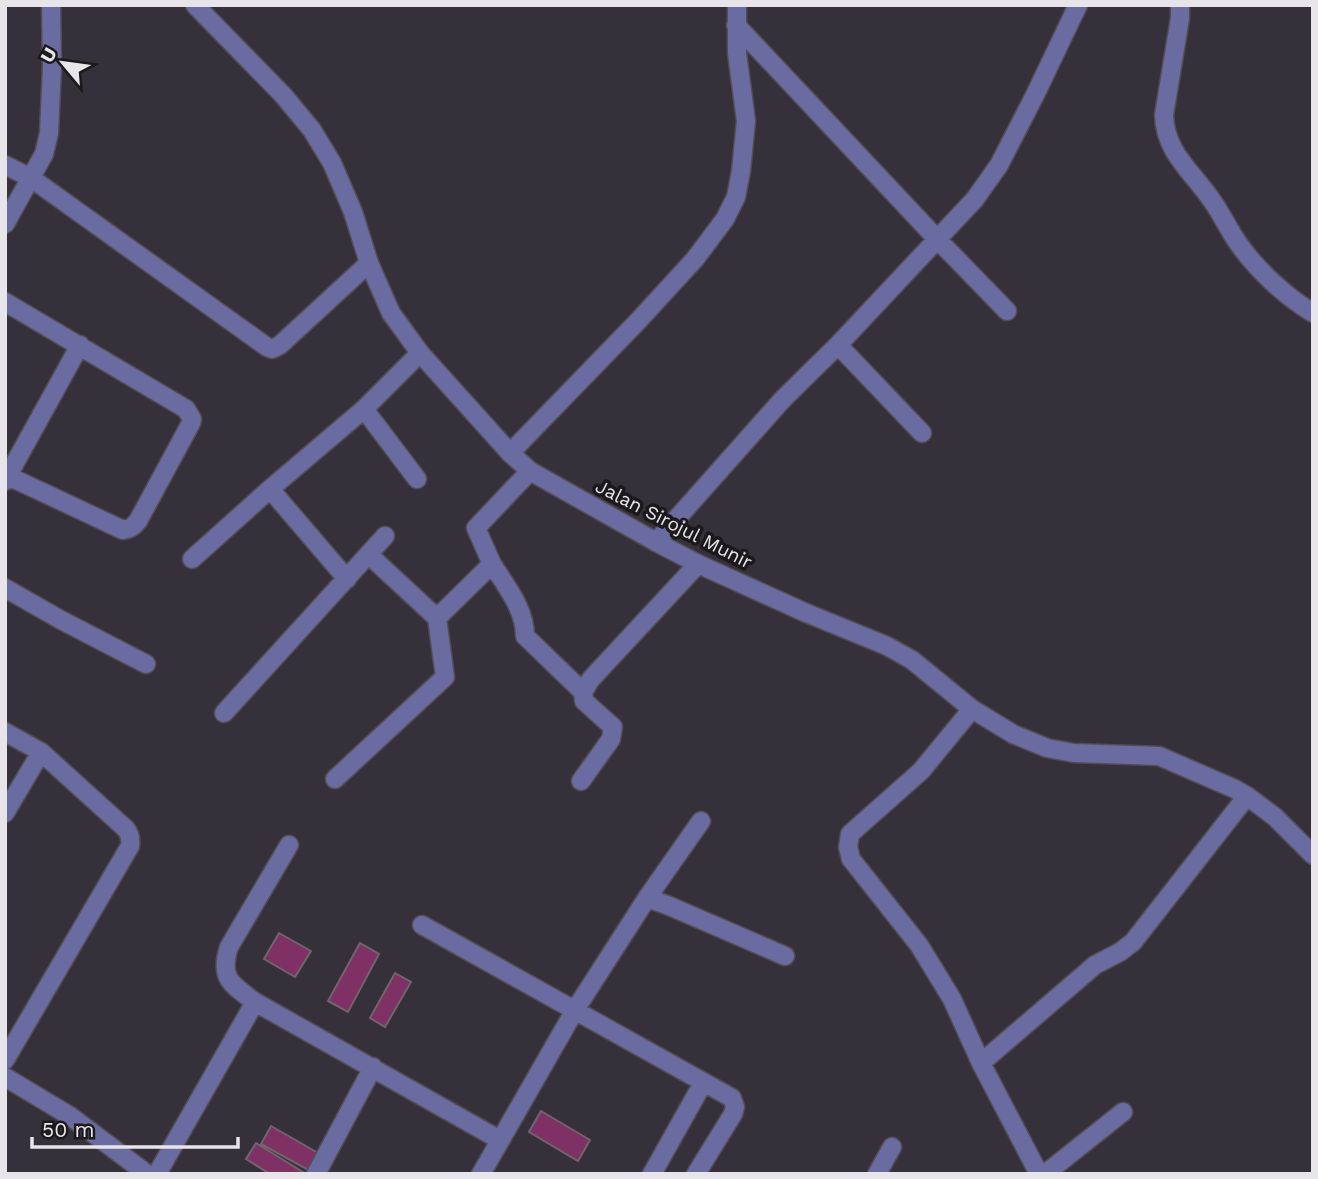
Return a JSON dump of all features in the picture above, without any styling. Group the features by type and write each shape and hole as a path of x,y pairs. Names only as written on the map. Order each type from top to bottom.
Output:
{"street":[{"path":"5,224 44,154 50,133 51,5"},
{"name":"Jalan Sirojul Munir","path":"195,5 312,130 332,163 348,199 369,263 391,313 420,353 510,453 530,471 698,564 887,646 912,660 972,709 1013,734 1047,748 1074,754 1159,756 1199,772 1247,796 1275,817 1313,855"},
{"path":"510,453 639,320 695,258 725,219 736,197 746,121 737,53 737,5"},
{"path":"656,542 783,399 838,345 975,199 999,165 1078,5"},
{"path":"1180,5 1164,115 1164,128 1170,146 1212,201 1240,245 1265,274 1313,313"},
{"path":"736,24 1007,311"},
{"path":"5,164 31,178 272,349 281,345 369,263"},
{"path":"5,302 80,345 186,409 192,419 138,521 134,526 123,530 7,479 80,345"},
{"path":"838,345 922,433"},
{"path":"192,559 364,410 420,353"},
{"path":"364,410 417,479"},
{"path":"530,471 475,528 492,564 517,604 525,626 525,636 583,692"},
{"path":"270,489 347,579"},
{"path":"224,713 385,536"},
{"path":"335,779 445,677 437,618 369,555"},
{"path":"437,618 492,564"},
{"path":"581,781 611,739 613,727 584,702 583,692 591,679 698,564"},
{"path":"5,588 146,664"},
{"path":"972,709 921,771 850,834 848,847 851,859 919,945 951,999 1039,1174"},
{"path":"5,732 41,752 126,829 130,833 131,841 5,1060"},
{"path":"5,813 41,752"},
{"path":"981,1063 1095,965 1133,942 1247,796"},
{"path":"481,1174 575,1010 647,898 701,821"},
{"path":"289,845 229,947 224,962 227,976 235,987 255,1002 500,1140"},
{"path":"647,898 785,956"},
{"path":"422,925 732,1098 735,1107 696,1174"},
{"path":"157,1174 255,1002"},
{"path":"316,1174 373,1067"},
{"path":"5,1077 70,1116 147,1174"},
{"path":"652,1174 704,1083"},
{"path":"1045,1174 1123,1112"},
{"path":"877,1174 891,1147"}],"building":[{"path":"279,933 311,951 295,977 264,959"},
{"path":"360,943 379,954 348,1012 328,1001"},
{"path":"395,973 411,982 385,1027 370,1018"},
{"path":"541,1111 590,1140 578,1161 529,1132"},
{"path":"271,1126 320,1154 310,1171 261,1144"},
{"path":"256,1143 306,1174 270,1174 246,1159"}]}
